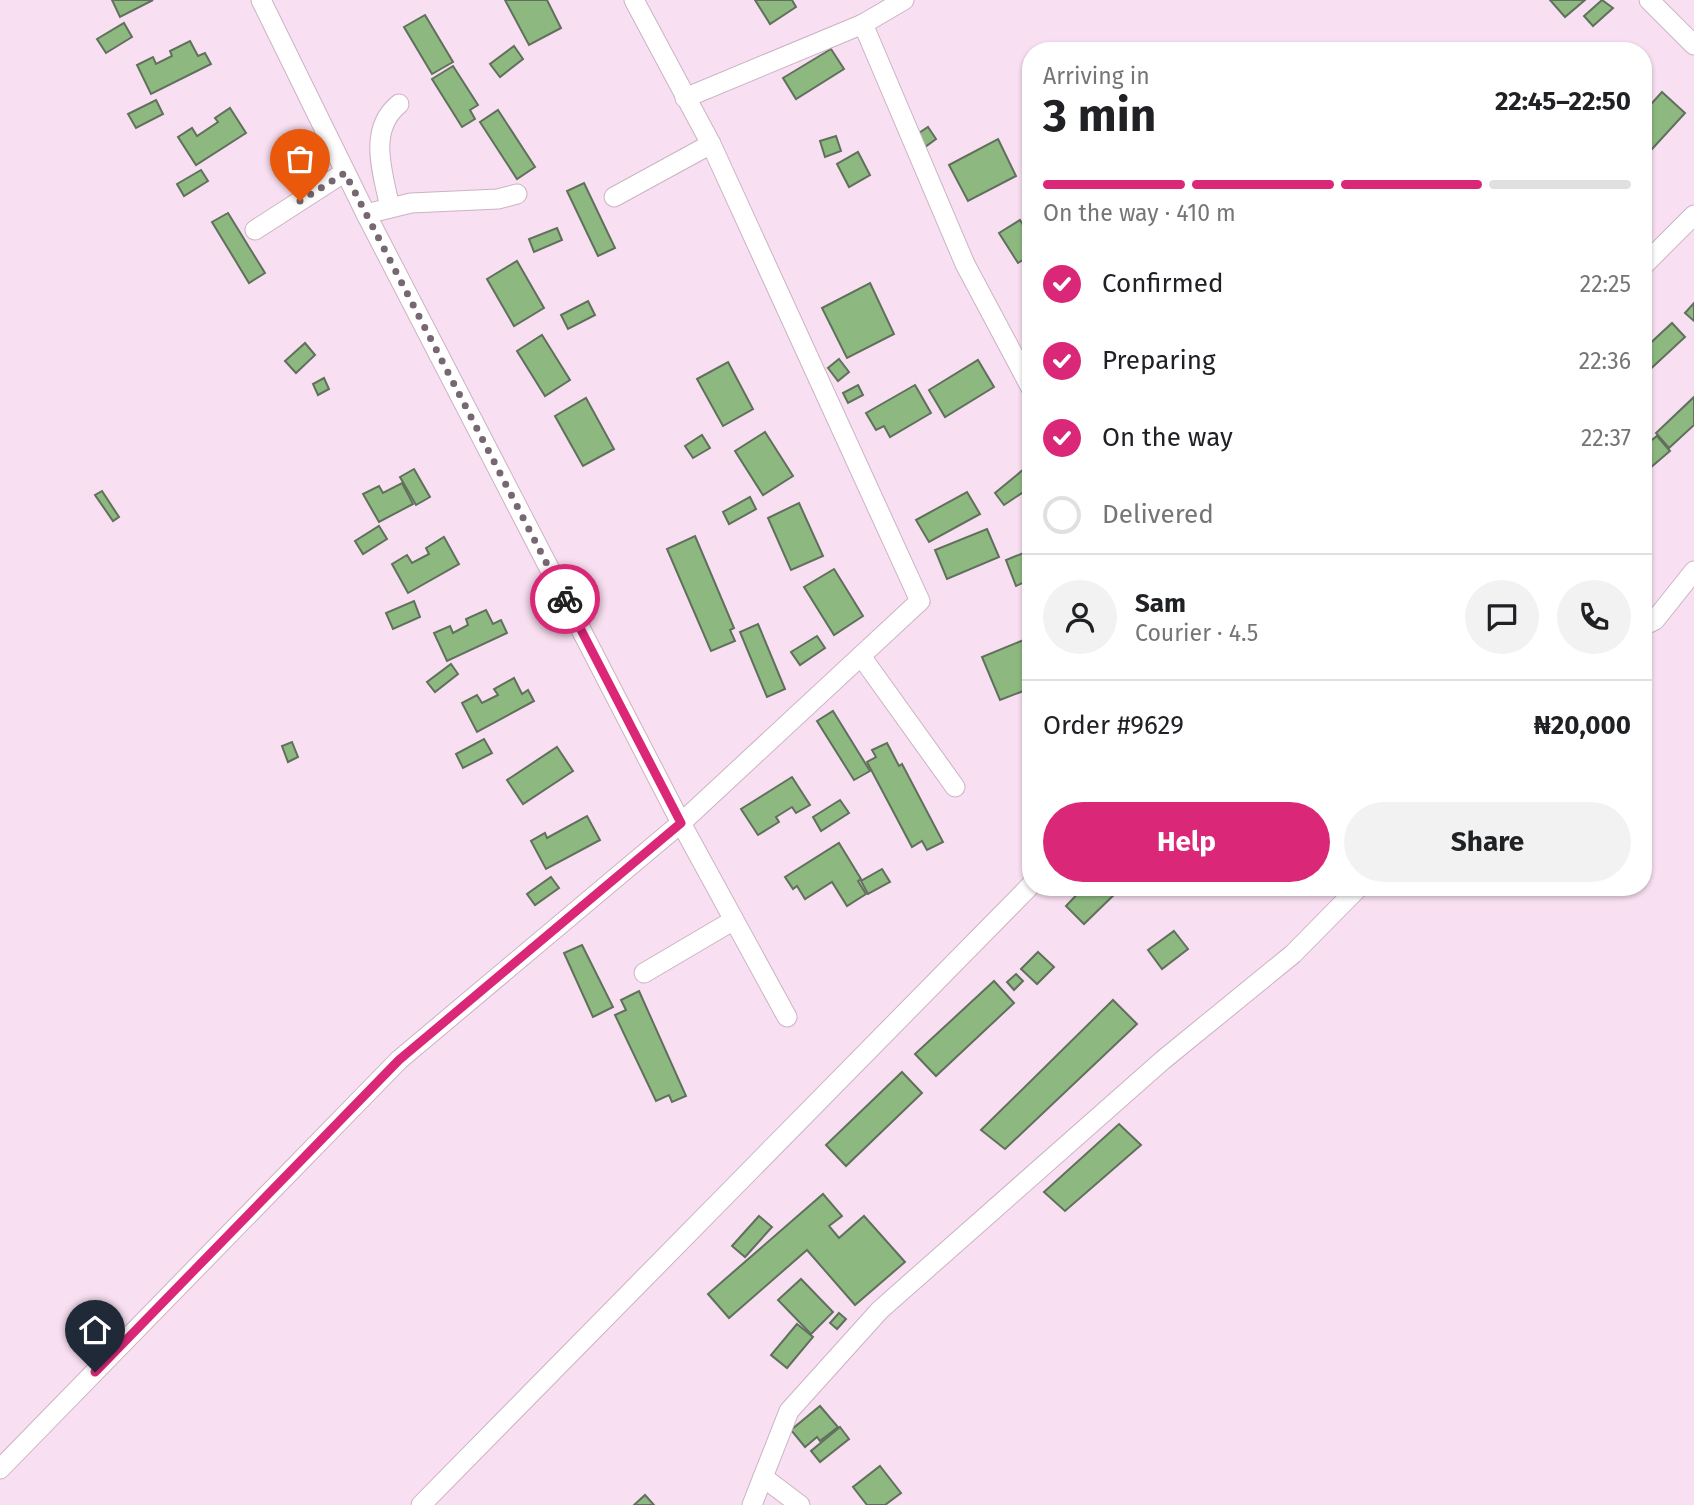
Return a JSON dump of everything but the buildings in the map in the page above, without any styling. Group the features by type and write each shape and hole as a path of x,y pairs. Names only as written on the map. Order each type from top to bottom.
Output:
{"street":[{"path":"261,0 366,214 681,823 787,1017"},
{"path":"0,1469 399,1060 681,823 920,601 711,144 634,0"},
{"path":"685,98 863,24 904,0"},
{"path":"1649,0 1694,45"},
{"path":"863,24 965,264 1022,371"},
{"path":"390,208 379,134 387,114 398,104"},
{"path":"614,197 711,144"},
{"path":"255,230 345,173"},
{"path":"366,214 411,203 498,199 517,194"},
{"path":"1652,257 1694,215"},
{"path":"1652,621 1694,570"},
{"path":"861,656 955,787"},
{"path":"421,1505 1022,894"},
{"path":"752,1505 789,1411 880,1310 1163,1060 1293,954 1350,896"},
{"path":"644,974 734,919"},
{"path":"763,1477 800,1505"}],"way so far":[{"path":"300,201 345,173 565,599"}],"route":[{"path":"95,1372 399,1060 681,823 565,599"}]}
